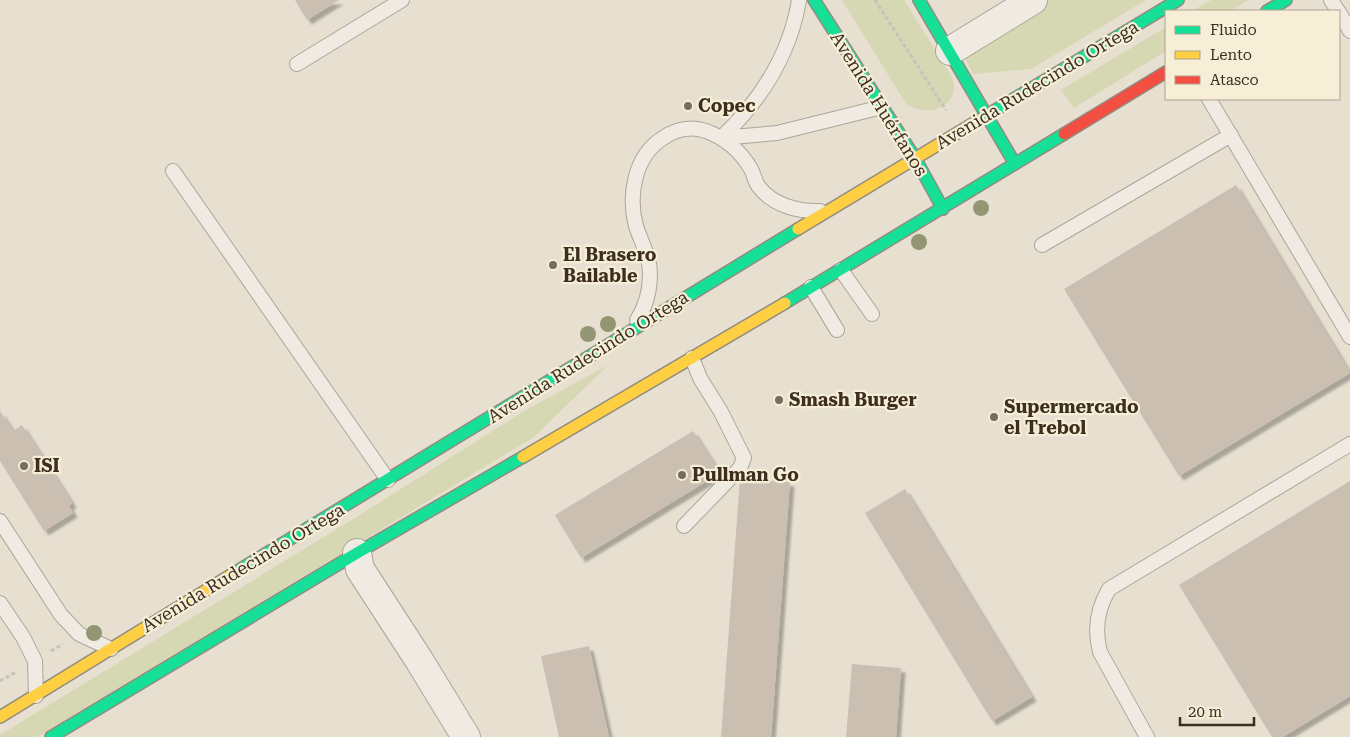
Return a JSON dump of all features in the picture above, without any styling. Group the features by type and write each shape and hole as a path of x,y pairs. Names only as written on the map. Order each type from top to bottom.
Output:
{"main road":[{"name":"Avenida Huérfanos","path":"814,0 915,158 943,209"},
{"path":"919,0 1015,164"},
{"name":"Avenida Rudecindo Ortega","path":"0,717 632,329 1178,0"},
{"path":"1269,10 1286,0"},
{"path":"51,737 356,553 841,270 1165,73"}],"street":[{"path":"950,51 1033,0"},
{"path":"356,553 360,569 409,643 466,737"}],"lane":[{"path":"297,64 402,0"},
{"path":"720,138 741,119 759,97 774,73 793,25 798,0"},
{"path":"1340,15 1350,31"},
{"path":"1209,100 1350,337"},
{"path":"720,138 776,133 882,107"},
{"path":"632,329 646,302 650,287 648,257 636,227 633,210 634,185 641,163 653,145 667,135 684,129 696,128 720,138 744,158 758,186 768,196 794,208 813,211 831,209"},
{"path":"1042,246 1231,135"},
{"path":"173,171 388,480"},
{"path":"841,270 872,314"},
{"path":"812,287 837,330"},
{"path":"684,526 740,468 744,458 721,412 700,378 692,358"},
{"path":"1148,737 1100,652 1096,631 1097,620 1099,608 1109,589 1350,444"},
{"path":"0,522 61,615 79,634 111,649"},
{"path":"0,602 23,637 35,661 36,696"}],"path":[{"path":"875,0 946,110"}],"green space":[{"path":"842,0 904,0 952,77 953,95 948,102 934,110 915,109 906,104"},
{"path":"1050,0 1146,0 1031,69 973,74 963,54"},
{"path":"1211,0 1248,0 1232,10 1194,10"},
{"path":"1165,28 1165,52 1074,108 1061,90"},
{"path":"608,365 534,437 38,737 0,737 0,735 358,516 526,410"}],"building":[{"path":"295,0 339,0 307,20"},
{"path":"1236,185 1350,373 1179,476 1064,289"},
{"path":"0,411 13,431 22,425 72,503 69,506 73,513 44,531 0,461"},
{"path":"693,431 720,473 581,558 555,515"},
{"path":"740,478 790,482 771,737 721,737"},
{"path":"1350,481 1350,696 1283,737 1272,737 1179,585"},
{"path":"905,489 1032,697 992,721 865,513"},
{"path":"589,646 609,737 559,737 541,656"},
{"path":"852,664 901,668 896,737 846,737"}],"traffic: fast":[{"path":"814,0 915,158 943,209"},
{"path":"919,0 1015,164"},
{"path":"979,120 1178,0"},
{"path":"1269,10 1286,0"},
{"path":"785,303 1064,134"},
{"path":"231,575 798,229"},
{"path":"51,737 357,553 523,457"}],"traffic: slow":[{"path":"798,229 979,120"},
{"path":"523,457 785,303"},
{"path":"0,717 231,575"}],"traffic: jam":[{"path":"1064,134 1165,73"}],"place":[{"name":"Copec","path":"688,106"},
{"name":"El Brasero Bailable","path":"553,265"},
{"name":"Smash Burger","path":"779,400"},
{"name":"Supermercado el Trebol","path":"994,417"},
{"name":"ISI","path":"24,466"},
{"name":"Pullman Go","path":"682,475"}]}
